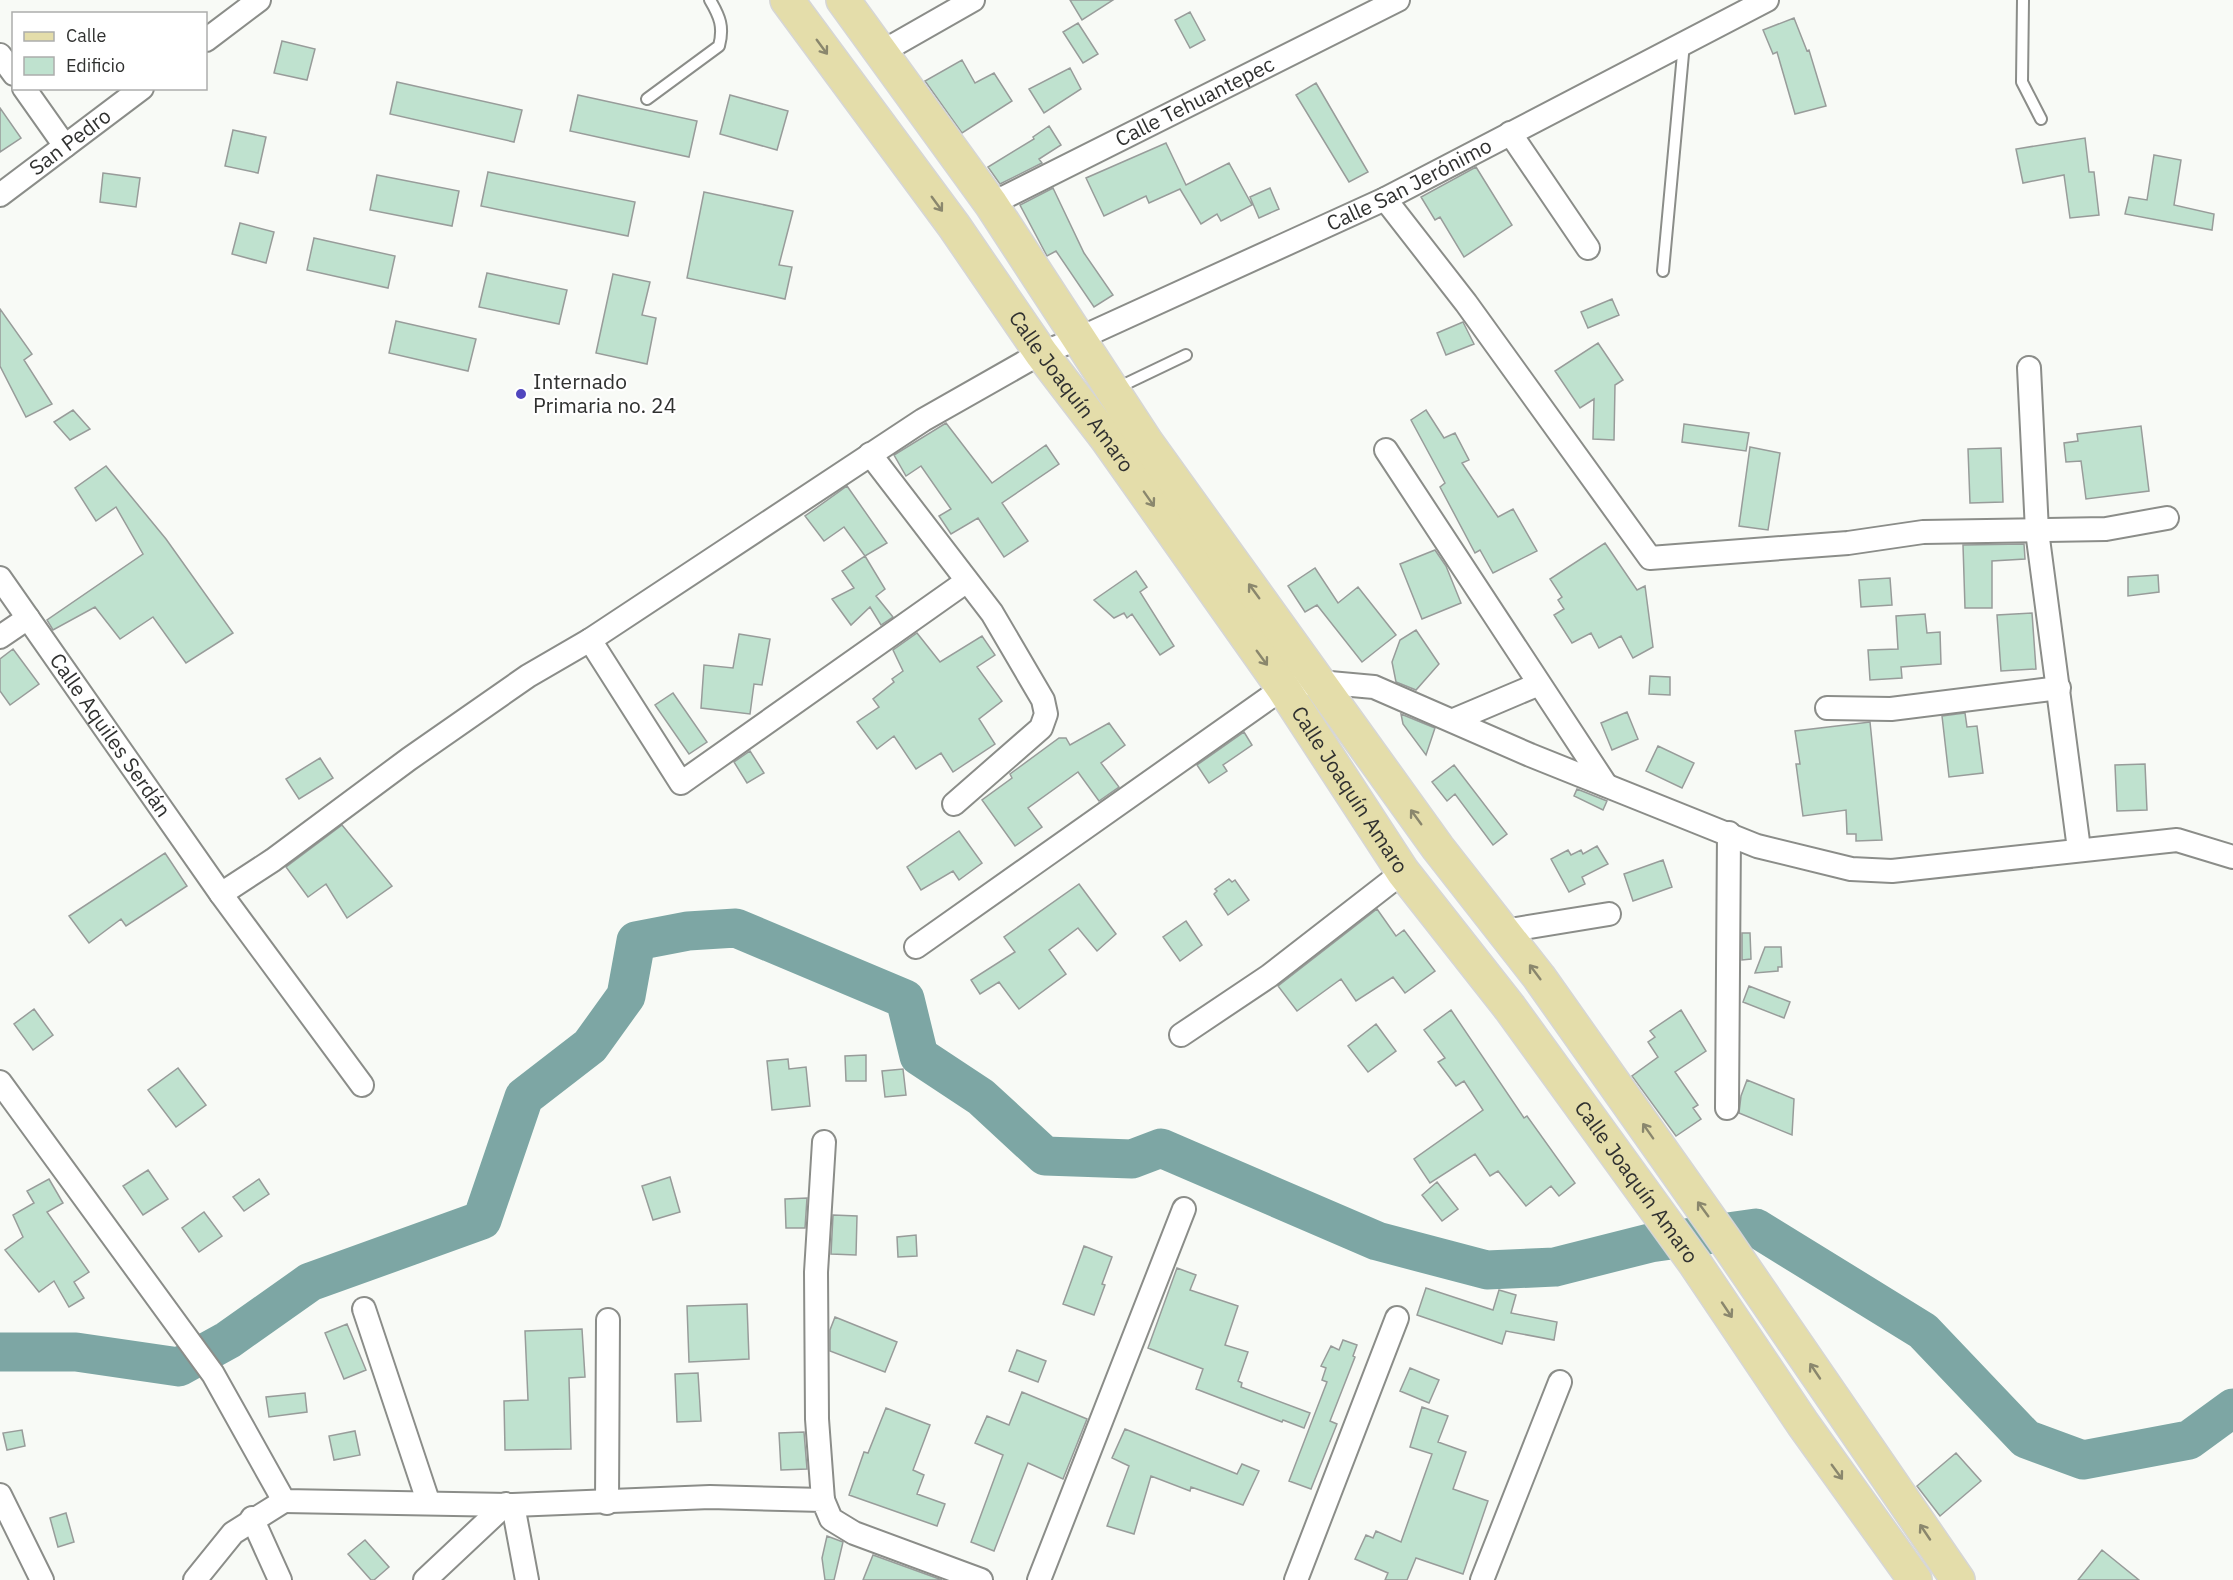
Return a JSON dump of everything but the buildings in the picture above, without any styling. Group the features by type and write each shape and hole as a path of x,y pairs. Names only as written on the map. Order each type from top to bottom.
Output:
{"main road":[{"name":"Calle Joaquín Amaro","path":"787,0 954,226 1041,352 1107,439 1283,688 1403,873 1510,1008 1659,1213 1803,1424 1915,1580"},
{"name":"Calle Joaquín Amaro","path":"843,0 991,204 1112,391 1438,848 1504,931 1724,1239 1958,1580"}],"street":[{"path":"207,39 259,0"},
{"path":"880,53 973,0"},
{"name":"Calle Tehuantepec","path":"991,204 1398,0"},
{"name":"Calle San Jerónimo","path":"221,894 273,860 409,759 528,676 590,640 923,420 1041,352 1078,339 1385,199 1767,0"},
{"path":"0,55 12,71"},
{"path":"25,90 65,147"},
{"name":"San Pedro","path":"0,195 139,90"},
{"path":"1510,133 1588,248"},
{"path":"1385,199 1466,303 1650,558 1848,543 1923,532 2106,529 2167,518"},
{"path":"2029,368 2037,531 2079,849"},
{"path":"1386,450 1605,785"},
{"path":"870,454 992,612 1043,700 1046,714 1041,728 954,804"},
{"name":"Calle Aquiles Serdán","path":"0,578 221,894 362,1085"},
{"path":"590,640 681,783 967,581"},
{"path":"0,637 28,618"},
{"path":"916,947 1283,688 1319,682 1374,687 1605,785 1757,846 1851,869 1892,871 2177,840 2233,857"},
{"path":"1454,720 1539,684"},
{"path":"1827,708 1891,709 2059,688"},
{"path":"1727,1108 1729,833"},
{"path":"1181,1035 1269,976 1403,873"},
{"path":"1504,931 1609,914"},
{"path":"0,1082 213,1374 284,1501"},
{"path":"824,1142 816,1272 817,1419 823,1500 831,1519 854,1533 981,1580"},
{"path":"1039,1580 1184,1209"},
{"path":"364,1309 428,1501"},
{"path":"1296,1580 1397,1318"},
{"path":"607,1503 608,1320"},
{"path":"1482,1580 1560,1382"},
{"path":"0,1495 42,1580"},
{"path":"195,1580 233,1533 252,1518 284,1501 428,1501 509,1504 607,1503 710,1497 823,1500"},
{"path":"425,1580 509,1504"},
{"path":"509,1504 527,1580"},
{"path":"252,1518 280,1580"}],"lane":[{"path":"647,99 719,46 723,32 721,18 710,0"},
{"path":"2023,0 2022,82 2041,119"},
{"path":"1663,271 1684,43"},
{"path":"1112,391 1186,355"}],"waterway":[{"path":"0,1352 76,1352 179,1367 228,1340 310,1282 482,1220 524,1097 590,1046 626,996 636,941 688,931 736,928 905,999 919,1056 981,1097 1045,1156 1132,1159 1161,1148 1377,1241 1487,1270 1555,1267 1650,1243 1756,1228 1923,1331 2026,1439 2083,1460 2189,1440 2233,1408"}],"place":[{"name":"Internado Primaria no. 24","path":"521,394"}]}
